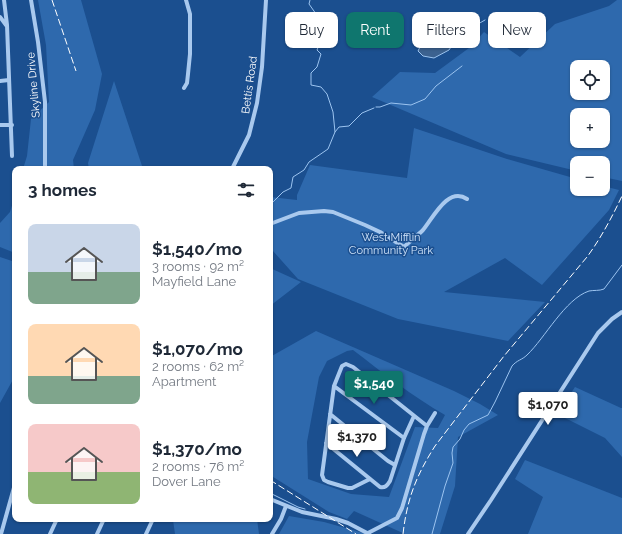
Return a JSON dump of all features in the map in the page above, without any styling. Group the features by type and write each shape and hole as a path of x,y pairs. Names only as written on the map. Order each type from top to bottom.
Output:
{"street":[{"path":"4,0 7,25 12,156"},
{"name":"Skyline Drive","path":"31,0 38,42 45,102 45,166"},
{"path":"184,88 187,83 190,54 190,14 186,0"},
{"name":"Bettis Road","path":"234,166 249,135 257,103 262,67 266,0"},
{"path":"0,17 7,25"},
{"path":"0,81 9,80"},
{"path":"0,125 12,125"},
{"path":"273,223 299,213 324,211 333,212 380,232 404,247 422,230 444,202 449,198 454,196 462,196 467,199"},
{"path":"468,534 598,333 612,319 622,312"},
{"path":"370,479 352,488 348,488 332,484 324,480 322,476 334,386 342,366 346,364 353,367 427,426"},
{"path":"334,386 404,438"},
{"path":"273,500 302,512 348,523 369,534 397,518 402,508 424,434 435,413"},
{"path":"330,414 395,465"},
{"path":"326,443 380,487 384,488 390,481 404,438 414,416"},
{"path":"2,534 12,496"},
{"path":"272,534 286,506"},
{"path":"50,534 56,522"},
{"path":"97,534 103,522"},
{"path":"146,534 152,522"}],"green space":[{"path":"38,0 81,0 102,74 95,110 73,160 74,166 24,166 27,156 31,119 49,102 46,45"},
{"path":"617,0 622,0 622,181 610,178 610,156 570,156 570,169 506,154 372,97 400,72 435,73 469,48 480,48 480,36 484,32 488,35 488,48 507,48 520,57 530,48 546,48 546,32 555,24 609,6"},
{"path":"114,81 142,166 88,166 88,163"},
{"name":"West Mifflin Community Park","path":"414,128 507,159 570,177 570,196 610,196 610,188 619,190 609,210 542,285 505,258 444,292 545,302 508,341 398,319 298,279 273,251 273,197 297,200 297,195 310,165 407,178"},
{"path":"12,206 12,252 0,247 0,223 10,212"},
{"path":"0,257 12,261 12,381 0,403"},
{"path":"273,269 301,282 273,304"},
{"path":"316,331 454,391 498,415 458,437 455,486 440,534 405,534 354,511 347,519 329,512 273,477 273,355","holes":["353,350 387,376 445,415 438,428 415,427 389,497 351,494 308,479 307,442 319,377 327,361 347,351"]},
{"path":"575,387 622,408 622,457 605,438 557,414"},
{"path":"525,460 622,498 622,534 528,534 543,497 515,479"},
{"path":"289,516 324,522 367,534 279,534"},
{"path":"173,522 257,522 259,534 175,534"}],"shaded area":[{"path":"420,48 450,48 434,58 423,56 418,51"}],"waterway":[{"path":"273,202 283,192 291,188 293,177 304,170 309,162 328,149 335,132 333,112 327,94 321,87 311,85 311,73 317,67 321,54 317,50 321,40 316,34 321,21 309,4 310,0"},
{"path":"480,23 485,20"},
{"path":"376,107 391,103 411,105 425,99 436,86 462,66"},
{"path":"335,132 339,127 349,126 362,113 374,108"},
{"path":"432,534 453,463 453,447 460,439 464,430 469,424 488,415 512,366 525,357 534,348 564,310 580,295 589,291 604,289 622,265"},
{"path":"273,494 305,509"}],"railway":[{"path":"52,0 76,71"},
{"path":"403,534 413,488 435,446 504,356 587,257 606,227 622,196"},
{"path":"273,482 356,534"}]}
